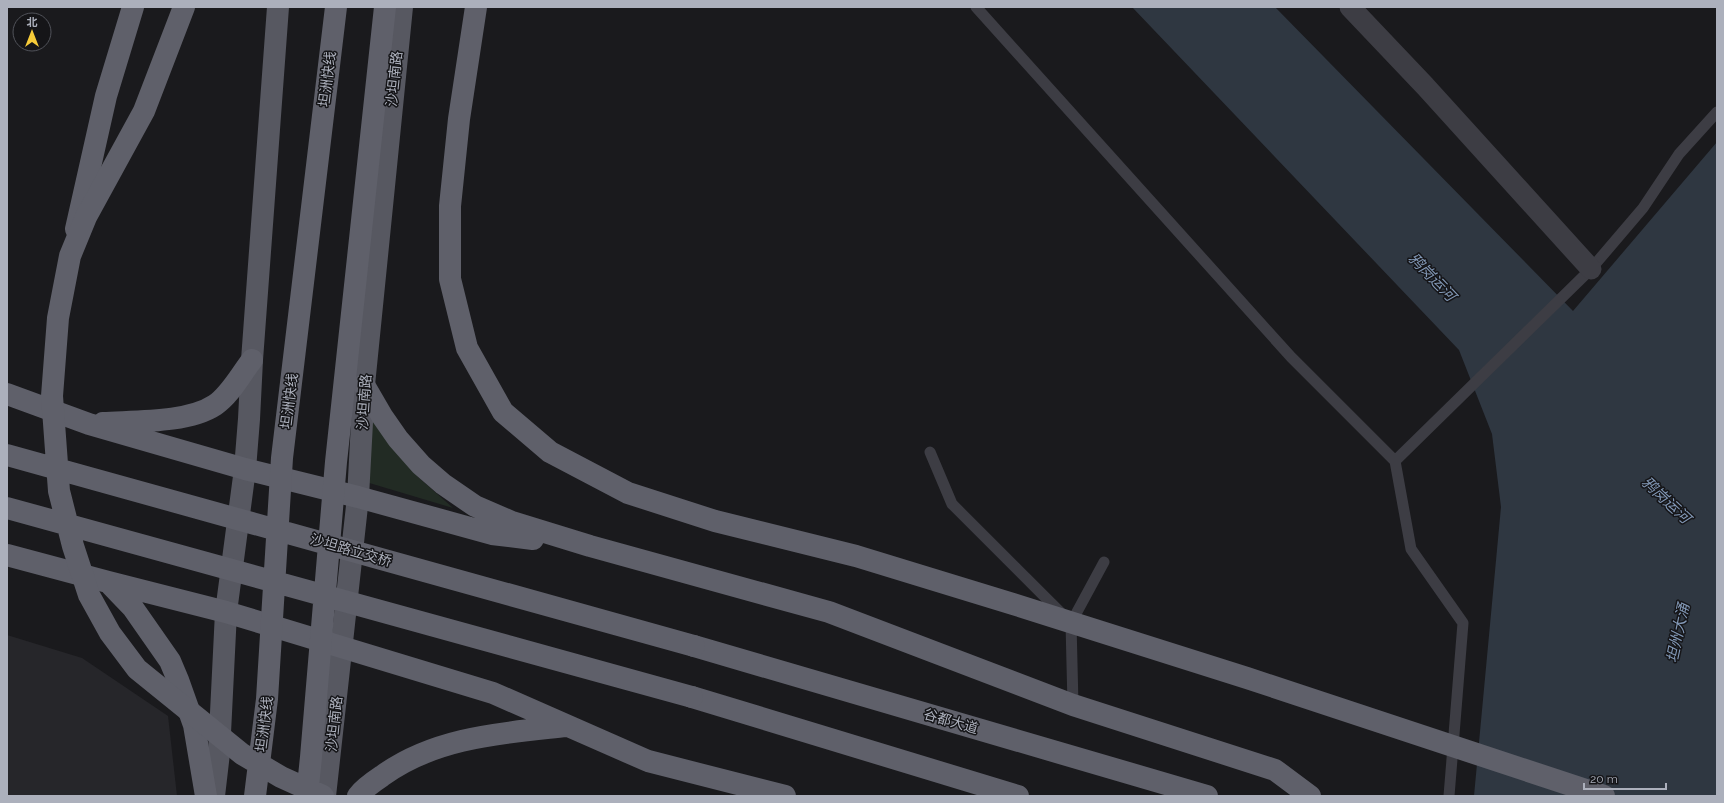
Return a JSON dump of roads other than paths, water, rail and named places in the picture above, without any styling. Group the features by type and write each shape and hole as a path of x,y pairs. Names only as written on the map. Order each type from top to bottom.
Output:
{"highway":[{"path":"133,7 106,96 70,256 58,318 52,396 59,491 73,546 89,595 110,633 137,669 242,754 281,777 324,796"},
{"path":"70,256 86,217 144,110 184,7"},
{"name":"坦洲快线","path":"255,796 267,699 282,458 336,7"},
{"path":"307,796 336,462 385,7"},
{"path":"476,7 459,119 450,206 450,279 467,348 503,412 550,452 635,496 715,521 856,556 1005,601 1247,678 1604,796"},
{"path":"89,424 171,419 198,413 215,405 252,360"},
{"path":"364,385 382,416 398,439 421,465 443,484 476,506 512,522 590,546 829,612 1073,706 1275,770 1310,796"},
{"path":"7,394 89,424 245,469 358,497 492,534 590,546"},
{"name":"沙坦路立交桥","path":"7,455 694,646"},
{"path":"7,508 692,697 1018,796"},
{"path":"7,555 226,612 493,693 648,761 785,796"},
{"path":"108,582 133,608 170,661 194,725 206,796"},
{"name":"谷都大道","path":"694,646 1207,796"},
{"path":"358,796 362,790 391,770 428,751 464,740 566,726"}],"main road":[{"path":"214,796 219,753 226,612 245,469 278,7"},
{"name":"沙坦南路","path":"324,796 358,497 364,385 402,7"}],"street":[{"path":"1350,7 1425,86 1591,269"}],"lane":[{"path":"976,7 1291,357 1395,461 1411,549 1463,623 1448,796"},
{"path":"1395,461 1591,269 1643,208 1679,154 1717,112"},
{"path":"930,452 952,504 1071,623"},
{"path":"1073,706 1071,623 1104,562"}],"water":[{"path":"1132,7 1275,7 1573,311 1717,142 1717,796 1474,796 1501,507 1492,434 1459,350"}],"water label":[{"name":"鸦岗运河","path":"1432,277"},
{"name":"鸦岗运河","path":"1666,500"},
{"name":"坦州大涌","path":"1678,633"}]}
